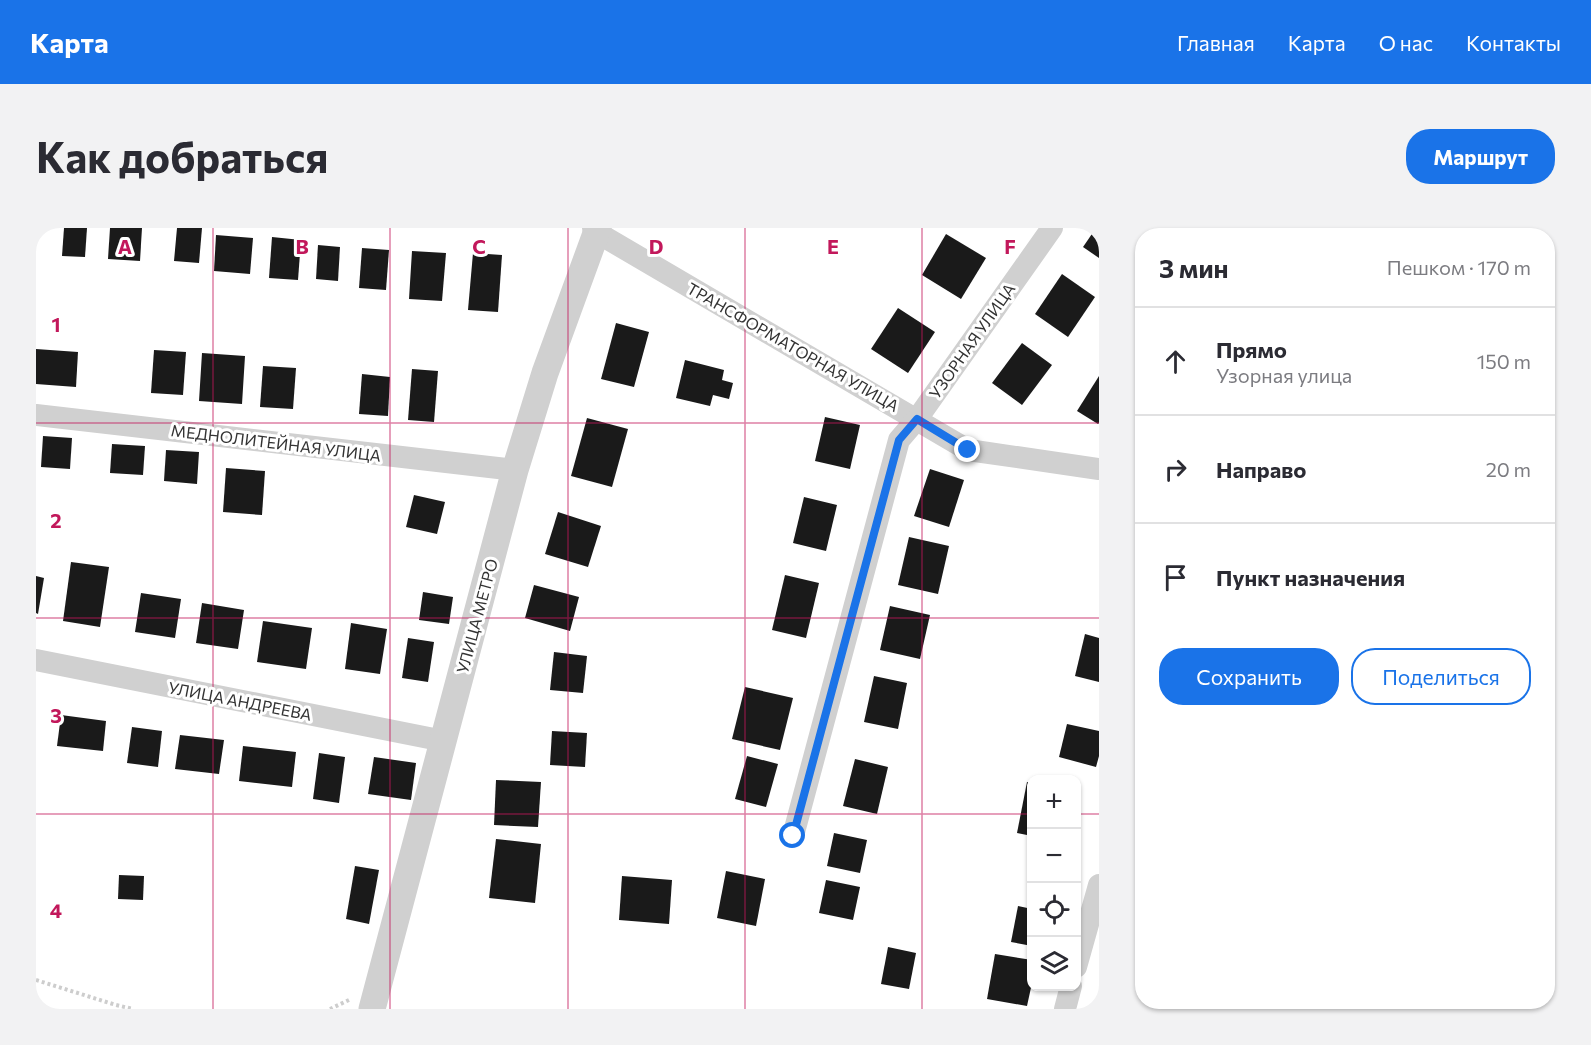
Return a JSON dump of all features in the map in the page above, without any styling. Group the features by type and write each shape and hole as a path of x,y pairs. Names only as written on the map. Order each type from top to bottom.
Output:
{"street":[{"name":"УЗОРНАЯ УЛИЦА","path":"793,836 899,440 917,419 1052,228"},
{"name":"ТРАНСФОРМАТОРНАЯ УЛИЦА","path":"595,229 968,450 1099,469"},
{"name":"УЛИЦА МЕТРО","path":"372,1009 515,470 545,373 595,229"},
{"name":"МЕДНОЛИТЕЙНАЯ УЛИЦА","path":"36,415 515,470"},
{"name":"УЛИЦА АНДРЕЕВА","path":"36,660 444,741"},
{"path":"1081,952 1099,885"},
{"path":"1065,1009 1070,991"}],"path":[{"path":"36,980 134,1009"}],"building":[{"path":"64,228 87,228 85,257 62,256"},
{"path":"110,228 142,228 140,261 108,259"},
{"path":"177,228 202,228 199,263 174,261"},
{"path":"1096,228 1099,228 1099,258 1083,247"},
{"path":"946,234 986,258 961,299 922,275"},
{"path":"216,235 253,238 250,274 214,271"},
{"path":"272,237 301,240 298,280 269,278"},
{"path":"318,245 340,247 338,281 316,279"},
{"path":"362,248 389,250 386,290 359,288"},
{"path":"412,251 446,253 442,301 409,299"},
{"path":"473,253 502,255 498,312 468,310"},
{"path":"1062,274 1095,297 1068,337 1035,314"},
{"path":"898,308 935,332 908,373 871,349"},
{"path":"616,323 649,332 634,387 601,379"},
{"path":"1022,343 1052,365 1022,405 992,383"},
{"path":"36,349 78,352 76,387 36,384"},
{"path":"154,350 186,352 183,395 151,393"},
{"path":"202,353 245,356 242,404 199,401"},
{"path":"685,360 724,370 722,380 733,383 729,399 713,395 710,406 676,398"},
{"path":"263,366 296,368 293,409 260,407"},
{"path":"412,369 438,371 434,422 408,420"},
{"path":"362,374 390,377 388,416 359,414"},
{"path":"1099,376 1099,423 1098,424 1077,411"},
{"path":"825,417 860,425 850,469 815,461"},
{"path":"587,418 628,429 612,487 571,476"},
{"path":"43,436 72,438 70,469 41,467"},
{"path":"112,444 145,446 143,475 110,473"},
{"path":"166,450 199,452 197,484 164,481"},
{"path":"226,468 265,471 262,515 223,512"},
{"path":"930,469 964,480 949,527 914,516"},
{"path":"414,495 445,502 437,534 406,527"},
{"path":"804,497 837,505 826,551 793,543"},
{"path":"558,512 601,526 588,567 545,554"},
{"path":"909,537 949,546 938,594 898,585"},
{"path":"71,562 109,567 100,627 63,621"},
{"path":"785,575 819,583 806,638 772,630"},
{"path":"36,576 44,578 38,614 36,613"},
{"path":"534,585 579,597 570,631 525,618"},
{"path":"423,592 453,597 449,624 419,620"},
{"path":"141,593 181,599 175,638 135,632"},
{"path":"202,603 244,610 238,649 196,643"},
{"path":"890,606 930,615 920,659 880,650"},
{"path":"263,621 312,628 306,669 257,662"},
{"path":"351,623 387,629 380,674 345,669"},
{"path":"1085,634 1099,638 1099,682 1075,676"},
{"path":"408,638 434,642 428,682 402,678"},
{"path":"554,652 587,656 583,693 550,690"},
{"path":"874,676 907,683 898,729 864,722"},
{"path":"745,687 793,698 780,750 732,739"},
{"path":"61,715 106,721 103,751 57,746"},
{"path":"1067,724 1099,731 1099,756 1096,767 1059,757"},
{"path":"132,727 162,731 158,767 127,763"},
{"path":"552,731 587,733 585,767 550,765"},
{"path":"180,735 224,740 219,774 175,769"},
{"path":"243,746 296,752 292,787 239,781"},
{"path":"319,753 345,757 339,803 313,799"},
{"path":"747,756 778,764 766,807 735,799"},
{"path":"374,757 416,763 411,800 368,794"},
{"path":"855,759 888,767 877,814 843,806"},
{"path":"496,780 541,782 538,827 494,825"},
{"path":"1027,782 1027,835 1017,833"},
{"path":"834,833 867,840 860,873 827,866"},
{"path":"496,839 541,844 535,903 489,898"},
{"path":"355,866 379,870 369,924 346,919"},
{"path":"726,871 765,879 756,926 717,918"},
{"path":"119,875 144,876 143,900 118,899"},
{"path":"622,876 672,880 669,924 619,920"},
{"path":"826,880 860,887 853,920 819,913"},
{"path":"1018,906 1027,908 1027,945 1011,942"},
{"path":"888,947 916,953 909,989 881,984"},
{"path":"995,954 1027,959 1027,991 1030,991 1027,1006 987,999"}],"route":[{"path":"793,836 899,440 917,419 968,450"}]}
